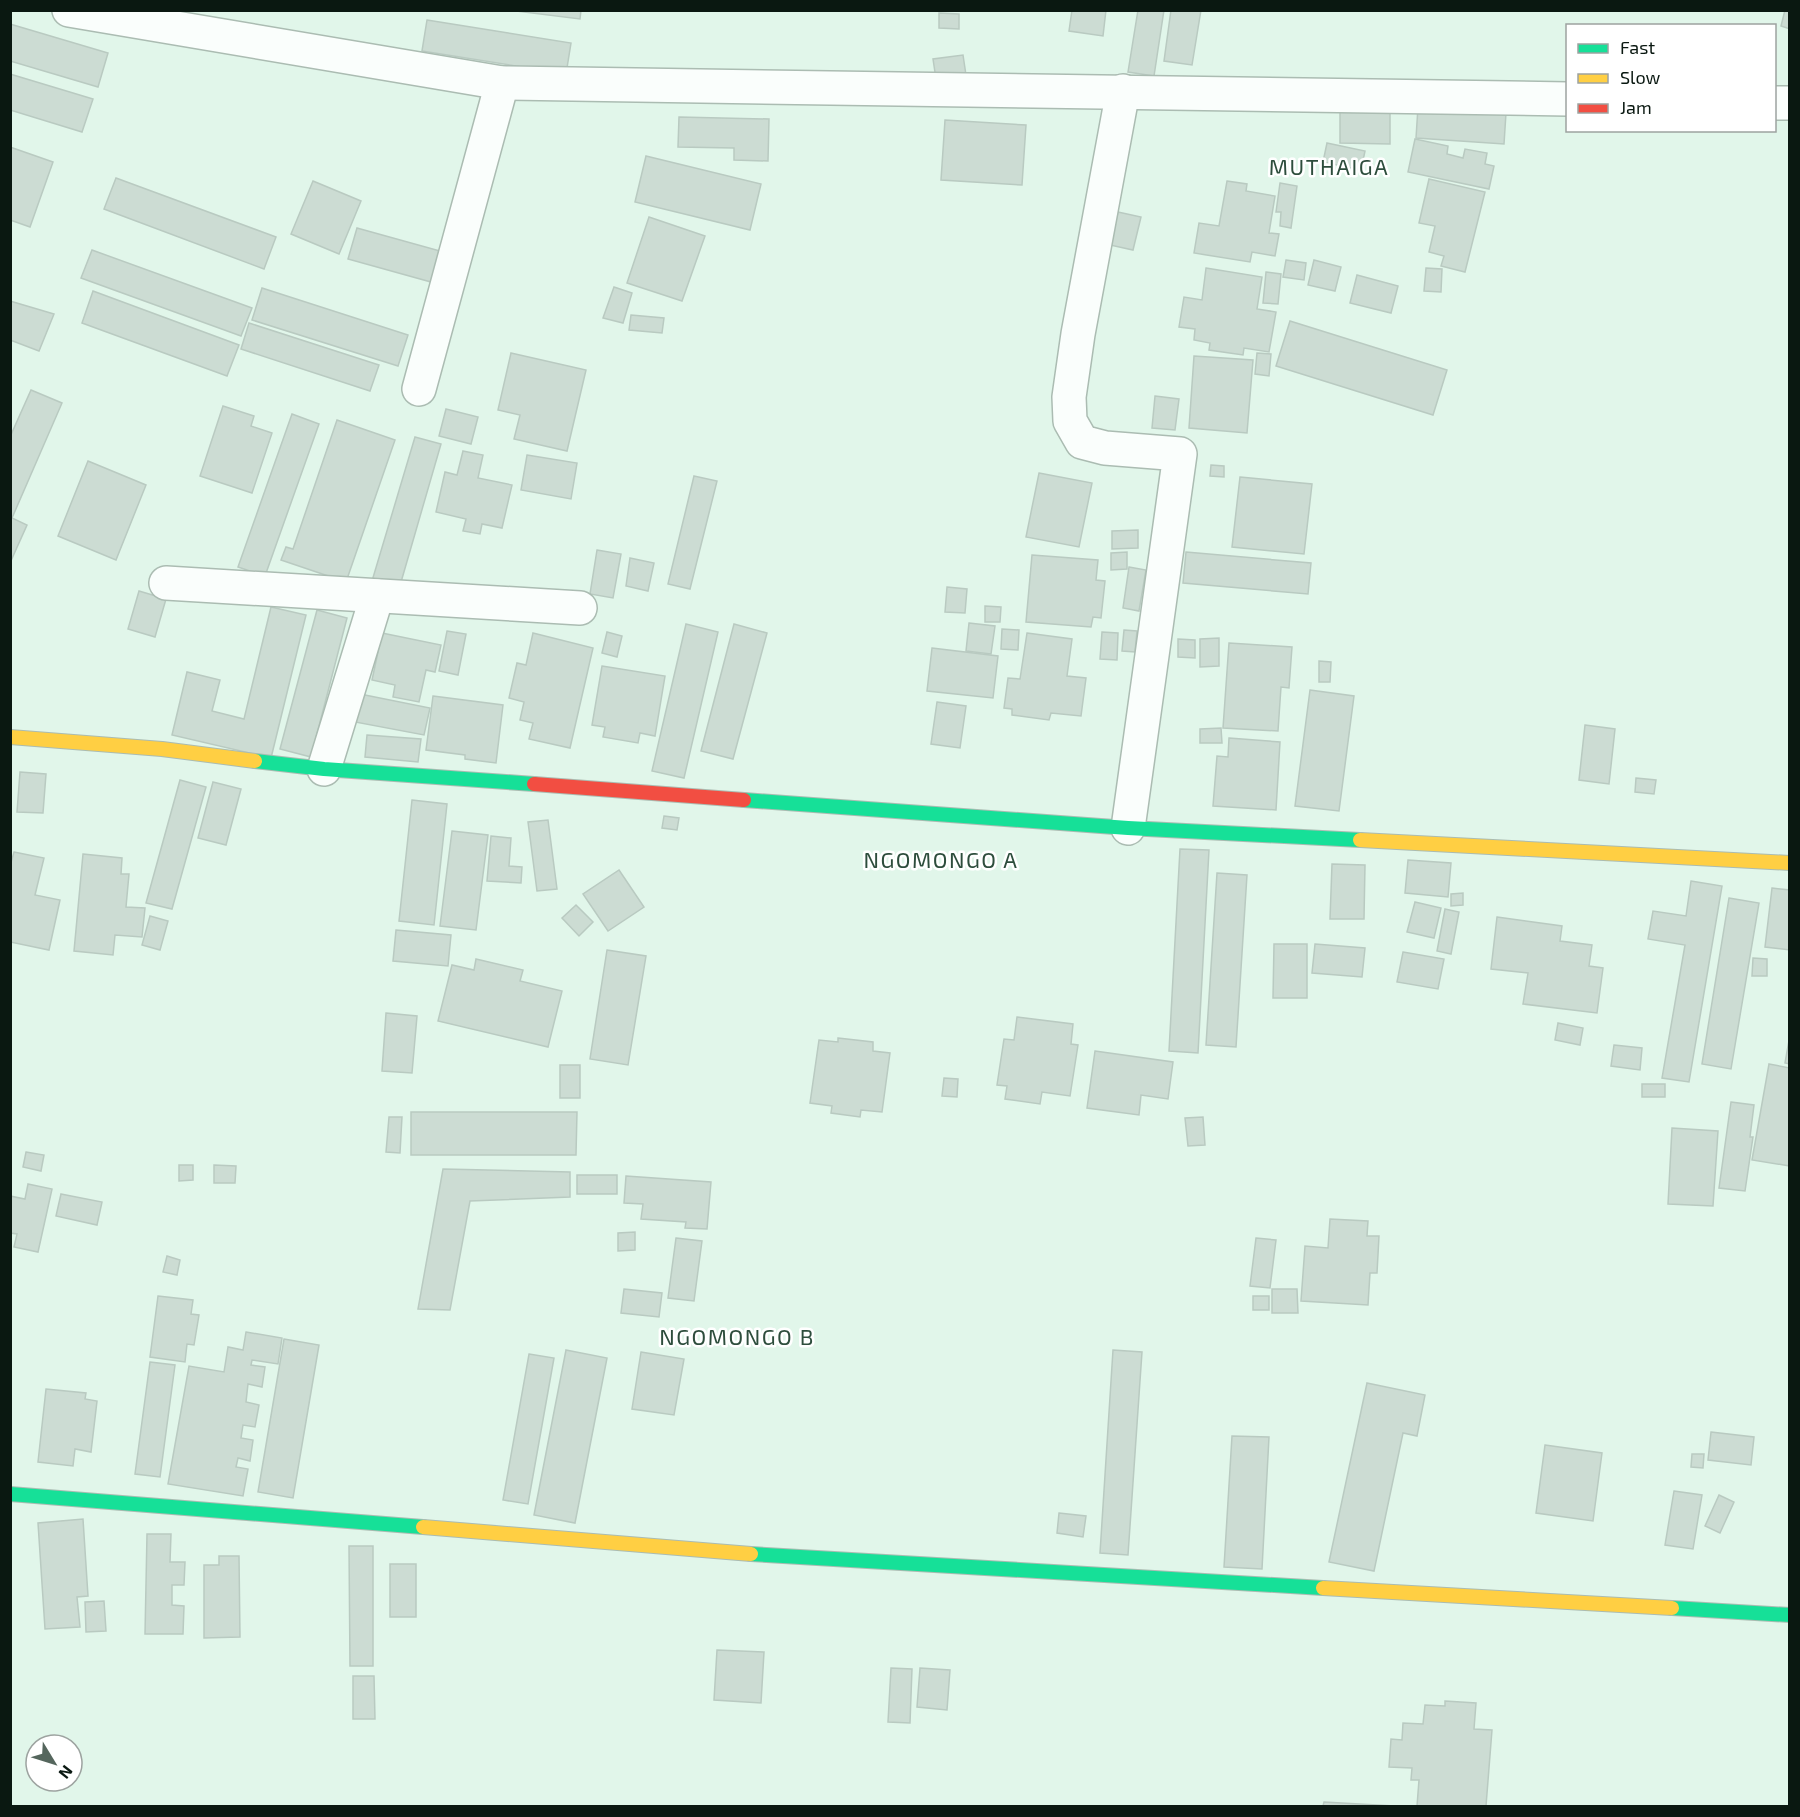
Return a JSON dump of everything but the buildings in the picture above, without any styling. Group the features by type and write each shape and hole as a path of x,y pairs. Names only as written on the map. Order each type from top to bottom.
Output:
{"street":[{"path":"69,10 502,83 1566,99"},
{"path":"419,389 502,83"},
{"path":"1123,91 1078,334 1069,397 1070,421 1082,442 1106,448 1180,454 1128,828"},
{"path":"166,584 580,608"},
{"path":"324,768 377,596"},
{"path":"10,737 162,749 324,768 1128,828 1790,863"},
{"path":"10,1494 789,1557 1790,1615"}],"traffic: fast":[{"path":"255,761 324,769 534,784"},
{"path":"744,800 1128,828 1360,840"},
{"path":"10,1494 423,1527"},
{"path":"751,1554 1323,1588"},
{"path":"1672,1608 1790,1615"}],"traffic: slow":[{"path":"10,737 162,749 255,761"},
{"path":"1360,840 1790,863"},
{"path":"423,1527 751,1554"},
{"path":"1323,1588 1672,1608"}],"traffic: jam":[{"path":"534,784 744,800"}],"district":[{"name":"MUTHAIGA","path":"1329,166"},
{"name":"NGOMONGO A","path":"941,859"},
{"name":"NGOMONGO B","path":"737,1336"}]}
